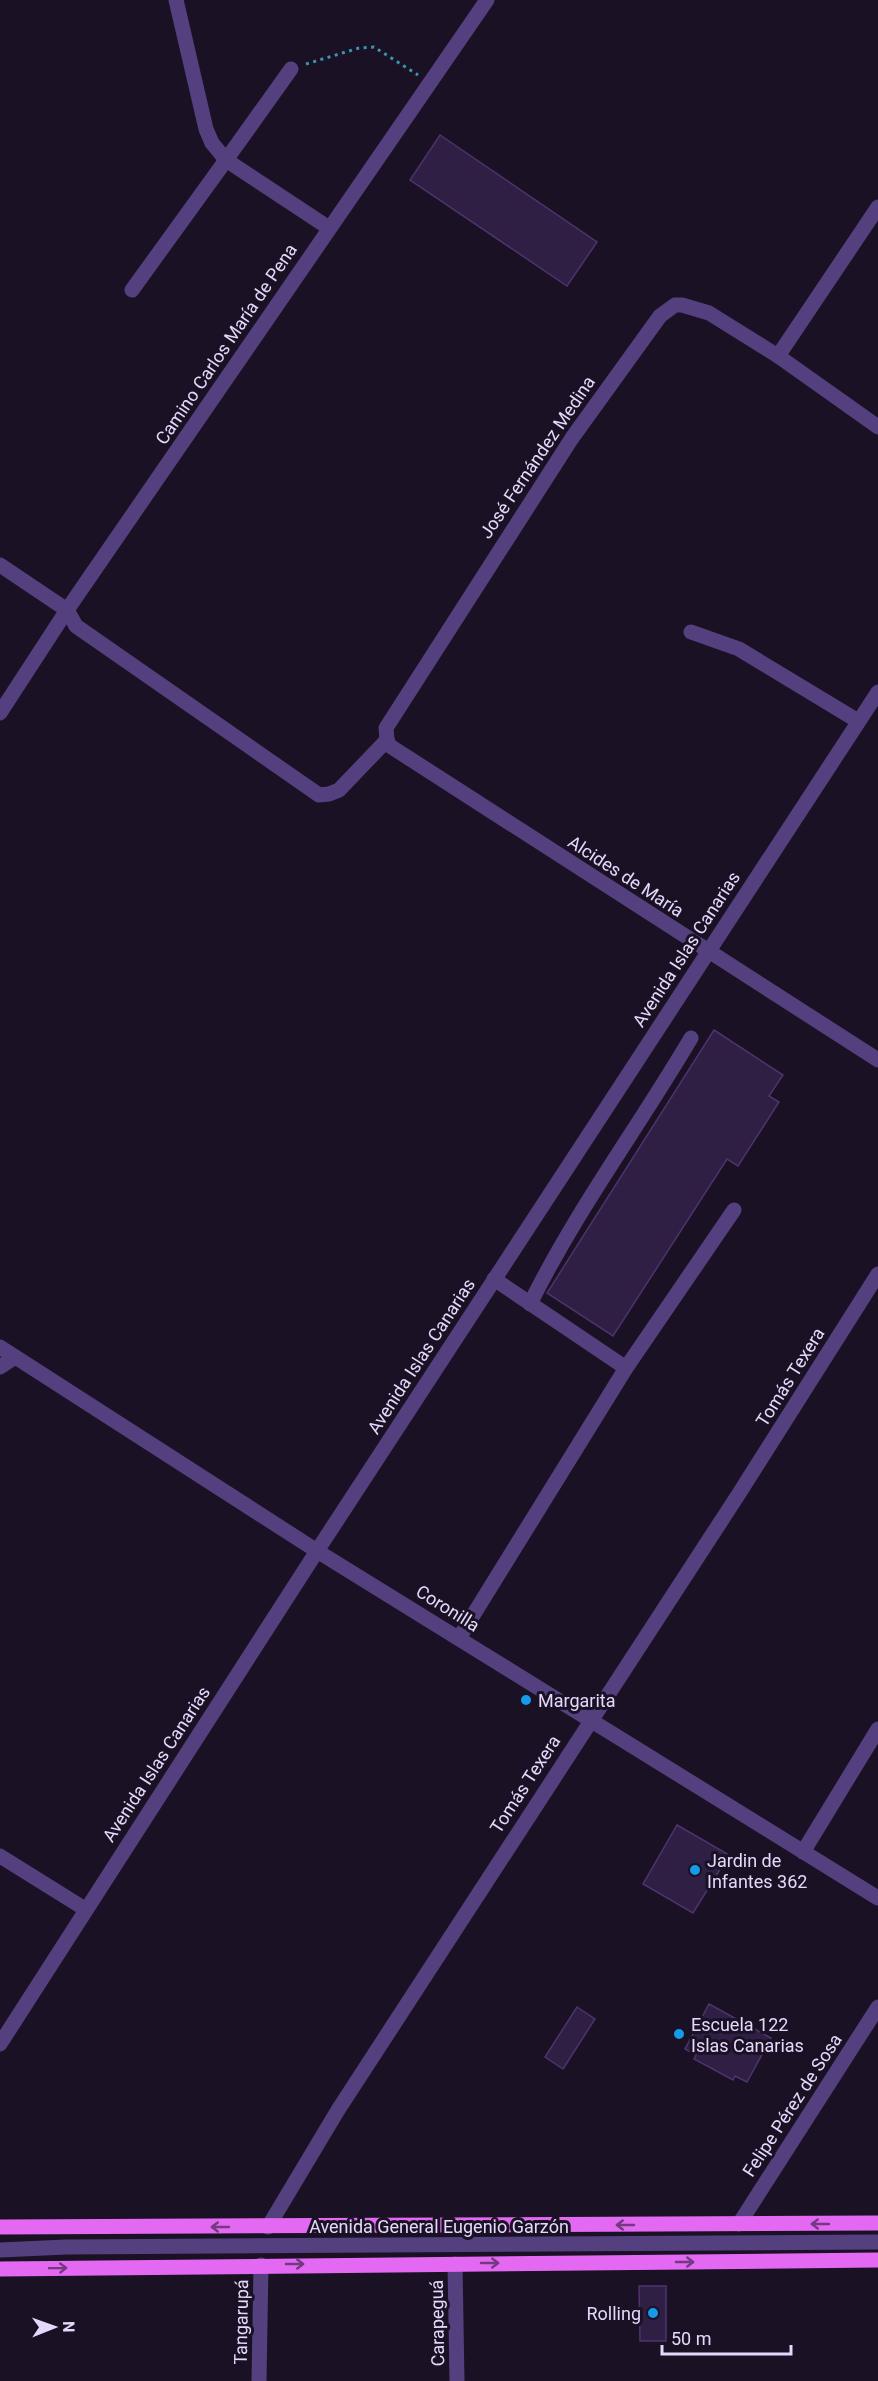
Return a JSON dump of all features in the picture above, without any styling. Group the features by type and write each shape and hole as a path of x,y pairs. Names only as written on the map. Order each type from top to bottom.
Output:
{"main road":[{"name":"Avenida General Eugenio Garzón","path":"0,2227 878,2223"},
{"name":"Avenida General Eugenio Garzón","path":"0,2269 878,2260"}],"street":[{"path":"176,0 206,129 212,143 226,160 329,228"},
{"name":"Camino Carlos María de Pena","path":"0,713 67,610 487,0"},
{"path":"132,290 291,69"},
{"path":"778,356 878,207"},
{"name":"José Fernández Medina","path":"387,740 386,728 489,564 572,438 660,316 675,305 695,307 778,356 878,427"},
{"path":"0,566 67,610 76,626 319,795 339,790 387,740"},
{"path":"691,632 739,649 858,721"},
{"name":"Avenida Islas Canarias","path":"0,2044 317,1551 878,693"},
{"name":"Alcides de María","path":"387,740 390,746 878,1060"},
{"path":"530,1304 580,1211 692,1038"},
{"path":"459,1638 626,1368 734,1210"},
{"name":"Tomás Texera","path":"268,2227 338,2110 740,1492 878,1274"},
{"path":"494,1279 626,1368"},
{"name":"Coronilla","path":"0,1347 317,1551 878,1898"},
{"path":"0,1367 15,1357"},
{"path":"803,1852 878,1729"},
{"path":"0,1856 85,1910"},
{"name":"Felipe Pérez de Sosa","path":"739,2224 878,2007"},
{"name":"Avenida General Eugenio Garzón","path":"0,2250 66,2247 878,2242"},
{"name":"Carapeguá","path":"455,2264 457,2381"},
{"name":"Tangarupá","path":"259,2381 261,2265"}],"path":[{"path":"291,69 359,48 374,46 429,82"}],"building":[{"path":"440,135 597,242 567,286 410,180"},
{"path":"714,1030 783,1075 769,1096 779,1102 738,1166 727,1159 613,1336 547,1293"},
{"path":"677,1825 729,1855 693,1913 643,1884"},
{"path":"709,2004 771,2038 747,2082 735,2076 733,2080 694,2059 696,2055 685,2049"},
{"path":"577,2007 595,2019 563,2069 545,2057"},
{"name":"Rolling","path":"639,2286 666,2286 666,2341 640,2341"}],"place":[{"name":"Margarita","path":"526,1700"},
{"name":"Jardin de Infantes 362","path":"695,1870"},
{"name":"Escuela 122 Islas Canarias","path":"679,2034"},
{"name":"Rolling","path":"653,2313"}]}
